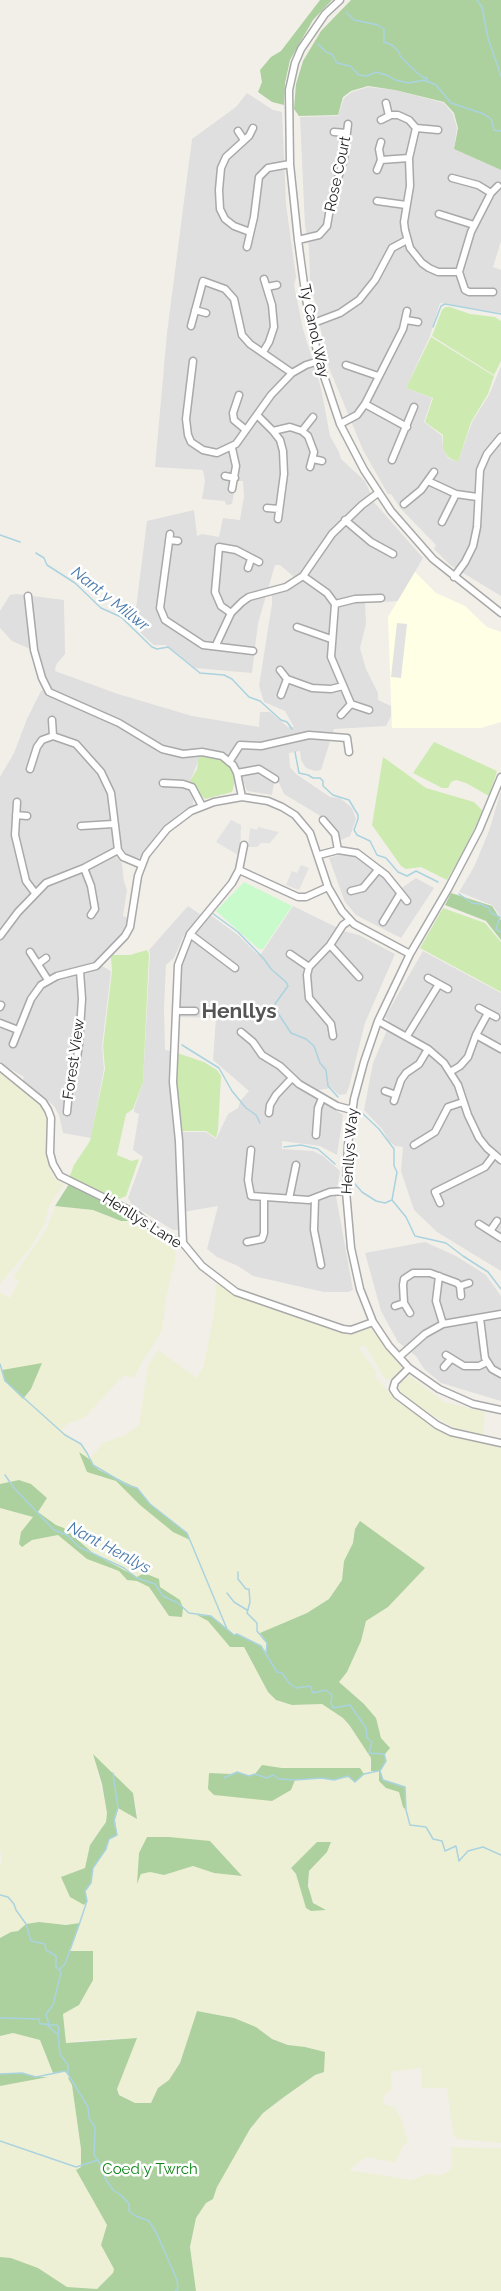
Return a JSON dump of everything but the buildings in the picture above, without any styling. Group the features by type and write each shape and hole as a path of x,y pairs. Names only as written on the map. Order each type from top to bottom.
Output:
{"street":[{"name":"Ty Canol Way","path":"340,0 312,31 295,63 289,90 290,164 298,240 319,361 340,424 378,492 404,527 434,559 501,613"},
{"path":"386,103 389,116"},
{"path":"381,120 389,116 398,116 409,120 415,124 416,128 410,158 411,172 404,222 407,240 416,256 429,268 438,272 459,272"},
{"name":"Rose Court","path":"298,240 319,235 327,226 331,202 344,158 348,124"},
{"path":"250,232 229,223 222,214 219,204 222,163 253,128"},
{"path":"416,128 438,130"},
{"path":"238,131 244,140"},
{"path":"334,132 347,133"},
{"path":"377,170 381,160 379,149 381,142"},
{"path":"381,160 410,158"},
{"path":"247,247 254,218 259,177 268,168 290,164"},
{"path":"452,178 478,185 491,193"},
{"path":"493,292 465,290 459,272 474,225 491,193 498,186"},
{"path":"377,201 406,205"},
{"path":"439,214 474,225"},
{"path":"311,324 340,313 359,300 375,280 392,248 407,240"},
{"path":"263,352 274,327 274,315 264,279"},
{"path":"191,326 200,281 218,286 230,293 237,306 238,325 242,335 250,344 292,373"},
{"path":"267,287 277,285"},
{"path":"195,310 206,313"},
{"path":"340,424 357,415 365,404 406,320 406,311"},
{"path":"406,320 418,322"},
{"path":"193,361 186,419 188,435 197,447 210,453 218,453 232,448 271,395 292,373 298,368 319,361"},
{"path":"346,365 378,376"},
{"path":"239,395 233,413 234,420 246,430"},
{"path":"365,404 407,427"},
{"path":"392,460 414,407"},
{"path":"257,415 280,440 284,457 278,519"},
{"path":"302,431 313,417"},
{"path":"273,431 290,427 302,431 312,444 313,459 310,467"},
{"path":"454,577 473,546 477,527 480,470 487,454 501,437"},
{"path":"232,448 236,466 232,489"},
{"path":"313,459 322,461"},
{"path":"404,504 421,490 434,472"},
{"path":"225,476 235,478"},
{"path":"428,481 456,495 477,497"},
{"path":"216,645 231,613 249,597 286,587 303,576 332,534 378,492"},
{"path":"442,522 456,495"},
{"path":"267,508 279,509"},
{"path":"345,520 371,542 393,554"},
{"path":"178,541 170,537 161,614 171,625 203,645 253,651"},
{"path":"231,613 221,606 215,592 219,544 260,562"},
{"path":"248,568 251,559"},
{"path":"303,576 327,593 335,604 331,657 351,704 369,710"},
{"path":"28,596 34,650 42,678 49,692 119,723 162,749 183,754 215,753 229,762 237,773 242,797"},
{"path":"335,604 355,599 381,598"},
{"path":"297,627 331,639"},
{"path":"280,670 287,680 322,690 343,686"},
{"path":"281,695 287,680"},
{"path":"341,715 351,704"},
{"path":"52,720 53,736"},
{"path":"229,762 240,745 261,746 309,735 347,738 349,752"},
{"path":"30,769 37,747 42,740 53,736 76,744 101,772 111,793 118,850 123,857 142,866"},
{"path":"237,773 259,769 275,779"},
{"name":"Henllys Way","path":"501,777 493,800 448,889 410,954 378,1021 364,1062 352,1110 346,1158 346,1191 353,1262 364,1302 373,1322 388,1346 410,1368 438,1389 472,1404 501,1410"},
{"path":"164,783 192,787 202,806"},
{"path":"13,1044 36,991 48,980 57,976 96,966 125,936 130,927 134,891 142,866 152,846 167,829 191,811 226,799 242,797 268,801 294,814 310,833 328,887 350,920 361,930 410,954"},
{"path":"493,800 501,803"},
{"path":"17,802 15,836 26,881 35,893"},
{"path":"16,815 27,816"},
{"path":"324,820 335,834 338,850"},
{"path":"81,826 113,824"},
{"path":"183,1243 179,1141 173,1082 178,965 190,934 232,884 239,870 244,845"},
{"path":"0,936 35,893 46,884 118,850"},
{"path":"319,855 338,850 357,853 386,875 406,902"},
{"path":"84,868 91,886 95,909 92,915"},
{"path":"239,870 298,897 306,897 328,887"},
{"path":"351,891 363,888 378,870"},
{"path":"383,922 400,894"},
{"path":"333,1036 331,1024 309,998 307,986 309,967 330,945 343,925 350,920"},
{"path":"190,934 235,968"},
{"path":"330,945 359,976"},
{"path":"30,952 48,980"},
{"path":"290,954 309,967"},
{"path":"38,964 46,958"},
{"name":"Forest View","path":"67,1112 70,1080 79,1044 82,999 80,971"},
{"path":"428,978 448,989"},
{"path":"406,1036 439,984"},
{"path":"479,1008 496,1017"},
{"path":"177,1011 195,1011"},
{"path":"450,1072 468,1057 476,1035 488,1013"},
{"path":"378,1021 428,1049 450,1072 458,1085 479,1138 501,1160"},
{"path":"0,1023 18,1030"},
{"path":"240,1032 253,1042 262,1055 280,1066 292,1078 337,1106 352,1110"},
{"path":"476,1035 501,1049"},
{"path":"385,1091 395,1098 406,1073 419,1064 428,1049"},
{"name":"Henllys Lane","path":"0,1067 43,1102 48,1110 51,1118 50,1153 60,1176 135,1213 165,1238 183,1243 197,1260 236,1292 343,1329 351,1330 373,1322"},
{"path":"269,1113 270,1105 276,1095 292,1078"},
{"path":"316,1135 318,1108 322,1098"},
{"path":"422,1149 416,1143 435,1132 448,1107 463,1102"},
{"path":"251,1150 248,1180 251,1196 289,1199 315,1198 330,1191 346,1191"},
{"path":"440,1203 433,1193 485,1167 494,1155"},
{"path":"289,1199 296,1165"},
{"path":"247,1242 262,1239 264,1198"},
{"path":"315,1198 314,1230 321,1265"},
{"path":"490,1231 497,1221"},
{"path":"479,1224 501,1238"},
{"path":"410,1312 404,1303 403,1285 408,1275 424,1272 460,1286 469,1283"},
{"path":"439,1276 436,1301 443,1324"},
{"path":"460,1286 461,1296"},
{"path":"395,1306 404,1303"},
{"path":"399,1357 424,1334 443,1324 501,1314"},
{"path":"480,1318 483,1349 487,1362 501,1374"},
{"path":"444,1367 449,1357 464,1366 479,1366 487,1362"},
{"path":"410,1368 395,1382 393,1389 397,1395 437,1425 452,1432 501,1443"}],"shaded area":[{"path":"368,87 395,90 444,103 453,114 457,128 454,149 501,170 501,241 493,267 501,270 501,313 440,303 430,336 406,388 432,398 424,422 442,436 443,449 448,458 458,462 472,422 489,395 501,366 501,596 450,565 434,549 436,545 401,509 391,494 388,494 363,450 329,368 310,279 300,117 338,116 344,98 352,92"},
{"path":"247,93 273,110 282,112 286,204 296,277 294,285 303,329 321,388 330,436 341,459 365,481 374,502 423,558 398,601 365,603 366,624 360,648 366,669 378,693 378,700 391,706 391,716 386,726 334,729 321,770 306,768 301,760 300,751 289,753 290,767 296,774 330,797 340,798 352,808 356,819 350,836 341,840 338,831 327,820 284,794 278,781 274,783 272,795 247,791 236,762 215,751 203,749 188,787 194,797 193,805 159,831 140,858 129,857 121,846 111,849 122,863 127,890 123,916 128,918 117,940 95,962 111,971 102,1046 104,1069 91,1138 63,1133 59,1115 54,1106 23,1080 24,1077 0,1063 0,777 14,753 41,691 50,687 37,652 12,641 0,628 0,611 10,595 64,600 65,654 56,665 55,671 118,694 192,716 259,727 260,712 270,712 288,727 294,727 285,711 264,702 259,686 272,595 301,583 280,565 275,565 258,623 252,673 195,668 166,645 154,645 148,640 141,633 135,616 147,521 194,510 197,536 202,534 219,537 223,518 240,520 244,496 243,481 236,481 232,504 226,505 225,501 202,499 205,481 203,470 155,467 167,333 192,139 236,107"},
{"path":"415,572 436,593 465,606 487,627 501,632 501,722 481,728 392,728 388,617"},
{"path":"397,623 407,624 401,678 391,677"},
{"path":"501,791 501,917 492,905 459,892 474,867 489,831"},
{"path":"231,820 241,825 240,856 216,842"},
{"path":"258,827 279,832 270,843 248,847 250,828 257,830"},
{"path":"345,853 356,855 382,875 396,892 416,878 434,888 401,938 356,915 345,902 329,858"},
{"path":"301,865 309,868 299,890 286,885 292,871 297,873"},
{"path":"188,906 201,915 183,937 174,958 166,965 165,1050 170,1051 170,1094 177,1154 178,1230 173,1230 132,1205 128,1198 143,1157 133,1150 139,1114 134,1112 134,1109 143,1082 149,950"},
{"path":"293,906 344,931 359,935 395,954 365,1023 346,1094 339,1095 331,1088 319,1090 315,1097 343,1115 337,1155 320,1146 282,1141 282,1149 313,1151 323,1156 340,1171 336,1196 353,1290 348,1292 324,1292 253,1276 238,1266 217,1257 207,1249 218,1206 183,1212 181,1132 206,1132 216,1139 228,1114 238,1108 241,1100 249,1091 213,1060 216,1018 178,1017 179,972 188,941 209,914 238,935 257,954 261,954"},
{"path":"423,951 501,993 501,1271 437,1232 414,1210 401,1171 403,1147 395,1146 389,1141 382,1129 364,1110 373,1063 390,1023 385,1017"},
{"path":"0,1069 46,1110 50,1171 64,1184 49,1207 44,1225 30,1248 0,1284"},
{"path":"55,1206 93,1210 121,1221 131,1221 136,1217 176,1247 162,1331 138,1369 135,1378 124,1375 84,1418 67,1424 61,1430 81,1444 89,1459 103,1443 125,1435 139,1425 148,1366 158,1350 197,1378 203,1368 213,1320 217,1280 233,1293 348,1335 370,1328 403,1367 393,1379 385,1379 365,1345 359,1348 376,1372 375,1377 398,1402 451,1435 501,1448 501,2143 456,2139 447,2088 422,2088 421,2068 391,2072 392,2090 385,2094 383,2104 394,2107 401,2118 408,2143 403,2146 395,2163 366,2157 349,2170 411,2180 426,2174 442,2175 451,2169 451,2147 501,2148 501,2291 196,2291 190,2247 196,2218 206,2203 213,2199 242,2141 263,2113 315,2075 324,2072 294,2046 272,2039 256,2027 226,2016 197,2011 180,2063 169,2080 158,2088 151,2103 135,2103 119,2094 116,2089 136,2038 66,2043 63,2014 79,2005 86,1991 79,1951 69,1952 79,1923 66,1925 39,1922 0,1938 0,1864 2,1861 0,1848 0,1508 33,1517 32,1540 58,1535 105,1566 119,1571 127,1580 137,1581 149,1587 164,1610 170,1592 137,1578 94,1554 64,1528 37,1511 47,1498 19,1480 0,1484 0,1292 10,1298 19,1281 13,1277 47,1228","holes":["41,1364 31,1389 24,1399 5,1381 2,1370","360,1521 398,1550 388,1607 366,1621 361,1641 347,1672 339,1682 376,1718 381,1738 390,1748 370,1766 369,1753 343,1718 322,1704 292,1705 276,1700 268,1692 244,1647 230,1647 208,1621 198,1615 211,1616 227,1631 249,1639 265,1654 267,1643 260,1634 307,1613 329,1599 342,1580 344,1561 353,1543 355,1529","94,1755 133,1793 138,1813 132,1818 127,1811 118,1808 114,1820 117,1830 109,1839 106,1849 93,1868 91,1883 85,1891 87,1901 76,1871 85,1868 90,1845 106,1822 107,1813","262,1765 282,1768 360,1768 348,1776 334,1780 321,1778 295,1780 209,1773 238,1772 249,1776 255,1774","210,1841 242,1876 214,1873 193,1866 164,1875 150,1872 141,1874","310,1851 322,1857 309,1871 310,1897 317,1906 325,1909 306,1908 296,1874 291,1869"]},
{"path":"425,1242 456,1256 486,1275 501,1296 501,1401 441,1383 424,1369 416,1356 398,1342 381,1311 365,1253"},
{"path":"410,1376 444,1402 485,1412 483,1435 454,1428 410,1402 398,1390 400,1383"},
{"path":"13,2033 40,2040 51,2069 65,2071 70,2077 68,2078 72,2085 81,2149 82,2167 77,2169 107,2225 114,2269 113,2273 97,2289 67,2287 38,2268 11,2258 0,2257 0,2086 44,2077 22,2073 0,2074 0,2036"}],"green space":[{"path":"320,0 332,0 313,20 290,60 285,83 284,105 272,102 258,92 262,82 260,70 271,57 281,51"},
{"path":"351,0 501,0 501,170 454,149 458,128 454,113 444,102 368,86 351,91 343,97 338,115 299,116 294,109 296,84 303,61 321,31"},
{"path":"445,307 470,314 495,317 501,321 501,361 494,375 432,336"},
{"path":"431,337 494,376 488,394 471,422 458,462 448,457 443,449 443,435 425,422 433,398 406,388"},
{"path":"434,742 497,771 489,796 456,780 451,782 448,788 442,788 413,773"},
{"path":"199,755 216,756 224,761 231,769 235,781 232,792 205,799 189,783 197,769"},
{"path":"383,757 426,788 474,802 482,810 447,880 421,867 406,869 401,866 372,825"},
{"path":"244,882 292,906 263,949 259,949 216,911"},
{"path":"451,893 492,906 501,920 501,940 486,921 445,905"},
{"path":"443,908 485,923 501,942 501,992 420,948"},
{"path":"147,950 149,954 143,1082 133,1109 126,1114 117,1155 132,1161 139,1159 126,1196 119,1199 69,1178 74,1165 90,1141 105,1069 103,1046 112,971 111,958 113,955 130,955"},
{"path":"177,1053 204,1062 217,1070 221,1076 216,1138 206,1131 182,1131 176,1080"},
{"path":"69,1184 136,1217 131,1221 121,1221 93,1210 55,1206"},
{"path":"42,1363 31,1389 23,1399 5,1381 2,1370"},
{"path":"79,1452 92,1461 99,1470 137,1488 150,1504 187,1533 190,1540 173,1532 140,1505 116,1481 87,1472"},
{"path":"19,1480 31,1484 47,1498 38,1512 64,1528 94,1554 137,1577 144,1573 159,1579 160,1587 180,1600 183,1608 182,1617 169,1616 149,1587 137,1581 127,1580 119,1571 87,1559 58,1535 32,1540 22,1547 19,1544 21,1532 33,1517 0,1508 0,1484"},
{"path":"360,1521 425,1568 388,1607 366,1621 361,1641 347,1672 339,1682 376,1718 381,1738 390,1748 385,1754 386,1761 380,1771 383,1780 405,1787 406,1810 399,1792 386,1788 379,1781 379,1771 371,1771 371,1758 343,1718 322,1704 292,1705 276,1700 268,1692 244,1647 230,1647 208,1621 197,1615 211,1616 234,1635 237,1634 261,1646 266,1653 267,1643 260,1633 307,1613 329,1599 342,1580 344,1561"},
{"path":"93,1754 133,1793 137,1819 118,1808 115,1820 117,1835 109,1839 106,1849 93,1868 91,1883 85,1891 87,1901 84,1905 70,1897 61,1877 85,1868 90,1845 106,1822 107,1813 102,1784"},
{"path":"262,1765 282,1768 360,1768 364,1774 355,1782 348,1777 334,1780 321,1778 295,1780 291,1790 272,1801 214,1795 208,1789 209,1773 232,1774 237,1772 249,1776 255,1774"},
{"path":"147,1837 210,1841 242,1876 214,1873 193,1866 164,1875 150,1872 141,1874 137,1884 139,1853"},
{"path":"317,1842 331,1842 327,1852 309,1871 308,1886 313,1903 326,1910 311,1911 306,1908 296,1874 291,1868"},
{"name":"Coed y Twrch","path":"39,1922 66,1925 80,1923 69,1951 93,1951 93,1980 79,2005 63,2014 66,2043 137,2038 117,2089 119,2095 135,2103 151,2103 158,2088 169,2080 180,2063 197,2011 234,2018 288,2045 325,2052 324,2072 315,2075 263,2113 250,2129 217,2187 213,2199 206,2203 196,2218 190,2247 196,2291 0,2291 0,2257 11,2258 38,2268 67,2287 97,2289 113,2273 114,2269 101,2245 107,2225 76,2170 81,2167 81,2149 72,2085 68,2078 70,2077 65,2071 53,2073 40,2040 13,2033 0,2036 0,1938 18,1931 26,1924"},
{"path":"22,2073 36,2077 48,2077 0,2086 0,2074"}],"waterway":[{"path":"477,0 482,7 488,38 501,76"},
{"path":"346,12 354,20 378,25 384,29 384,42 392,45 411,67 422,77 427,78 426,82"},
{"path":"318,44 326,52 332,54 337,63 350,66 359,75 367,76 376,72 395,80 409,83 424,80 436,85 451,103 484,114 491,119 494,130 501,131"},
{"path":"433,327 441,306 445,304 501,314"},
{"name":"Nant y Millwr","path":"0,535 20,542"},
{"name":"Nant y Millwr","path":"36,553 44,558 47,565 75,583 101,608 121,617 152,647 157,649 168,647 200,673 224,675 232,679 249,697 260,701 281,720 287,722 292,729"},
{"name":"Nant y Millwr","path":"295,752 299,773 320,778 323,786 333,795 349,800 358,815 354,830 357,835 370,841 377,855 386,858 398,872 407,876 416,871 438,882"},
{"name":"Nant y Millwr","path":"459,894 472,903 489,908 491,913 500,917 496,929 501,932"},
{"path":"212,913 238,932 271,969 286,982 288,986 275,1004 276,1010 291,1033 306,1039 314,1046 320,1063 326,1070 328,1086 338,1097"},
{"path":"182,1045 219,1068 232,1091 246,1108 256,1115 260,1123"},
{"path":"360,1111 379,1129 394,1149 394,1166 397,1172 392,1200"},
{"path":"284,1147 301,1145 318,1149 335,1164"},
{"path":"355,1184 362,1192 376,1201 385,1203 392,1200 406,1217 415,1236 446,1243 488,1272 501,1289"},
{"path":"0,1364 5,1381 65,1435 81,1444 93,1465 127,1485 137,1488 150,1504 187,1533 227,1629"},
{"name":"Nant Henllys","path":"5,1475 14,1488 54,1530 67,1535 79,1547 124,1568 137,1578 155,1584 163,1596 178,1603 189,1613 211,1616 234,1635 237,1634 261,1646 277,1672 282,1673 296,1688 310,1686 313,1693 326,1690 332,1695 333,1708 350,1705 366,1728 367,1738 372,1742 369,1753 384,1754 386,1761 380,1771 383,1780 405,1787 406,1810 410,1825 426,1827 433,1839 442,1841 445,1851 456,1846 459,1861 468,1851 483,1847 501,1855"},
{"path":"238,1572 238,1579 246,1589 249,1589 250,1602 247,1613 257,1623 257,1631 267,1643 266,1653"},
{"path":"227,1593 234,1602 247,1610"},
{"path":"224,1778 237,1772 249,1776 255,1774 267,1778 273,1775 279,1779 295,1780 321,1778 334,1780 348,1776 355,1782 364,1774 378,1771"},
{"path":"59,1970 65,1964 87,1901 85,1891 91,1883 93,1868 106,1849 109,1839 117,1835 114,1820 118,1808 113,1773"},
{"path":"0,1895 8,1897 14,1904 26,1924 31,1941 45,1944 46,1950 56,1956 56,1967 61,1972 53,2005 46,2014 49,2025 57,2025 59,2028 60,2054 68,2065 68,2074 88,2107 89,2118 95,2127 94,2155 113,2190 129,2204 129,2211 149,2221 157,2234 177,2280 178,2289 175,2291"},
{"path":"0,2018 39,2019 40,2024 46,2024 57,2034"},
{"path":"0,2074 22,2073 36,2077 65,2071 68,2074"},
{"path":"0,2141 76,2167 98,2160"}],"district":[{"name":"Henllys","path":"239,1012"}]}
